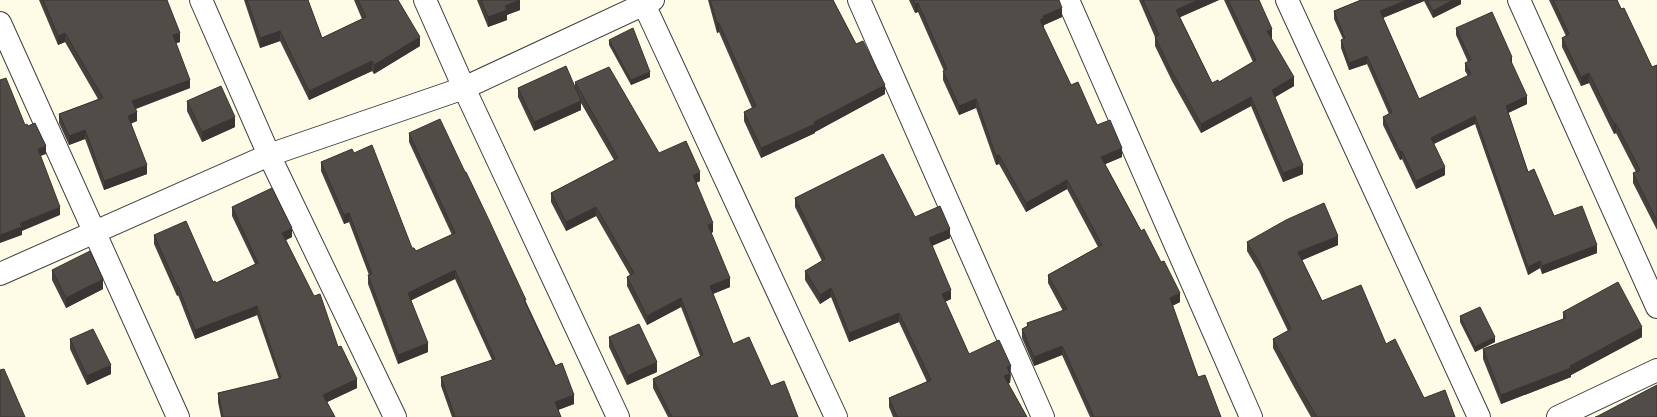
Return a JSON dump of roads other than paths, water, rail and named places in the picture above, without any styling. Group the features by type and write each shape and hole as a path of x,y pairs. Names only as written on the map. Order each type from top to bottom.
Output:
{"street":[{"path":"201,0 269,155 395,417"},
{"path":"425,0 464,88 618,417"},
{"path":"859,0 1043,417"},
{"path":"1068,0 1251,417"},
{"path":"1287,0 1479,417"},
{"path":"1519,0 1657,307"},
{"path":"0,274 269,155 464,88 646,1 836,417"},
{"path":"0,23 178,417"},
{"path":"1558,417 1657,370"}]}
